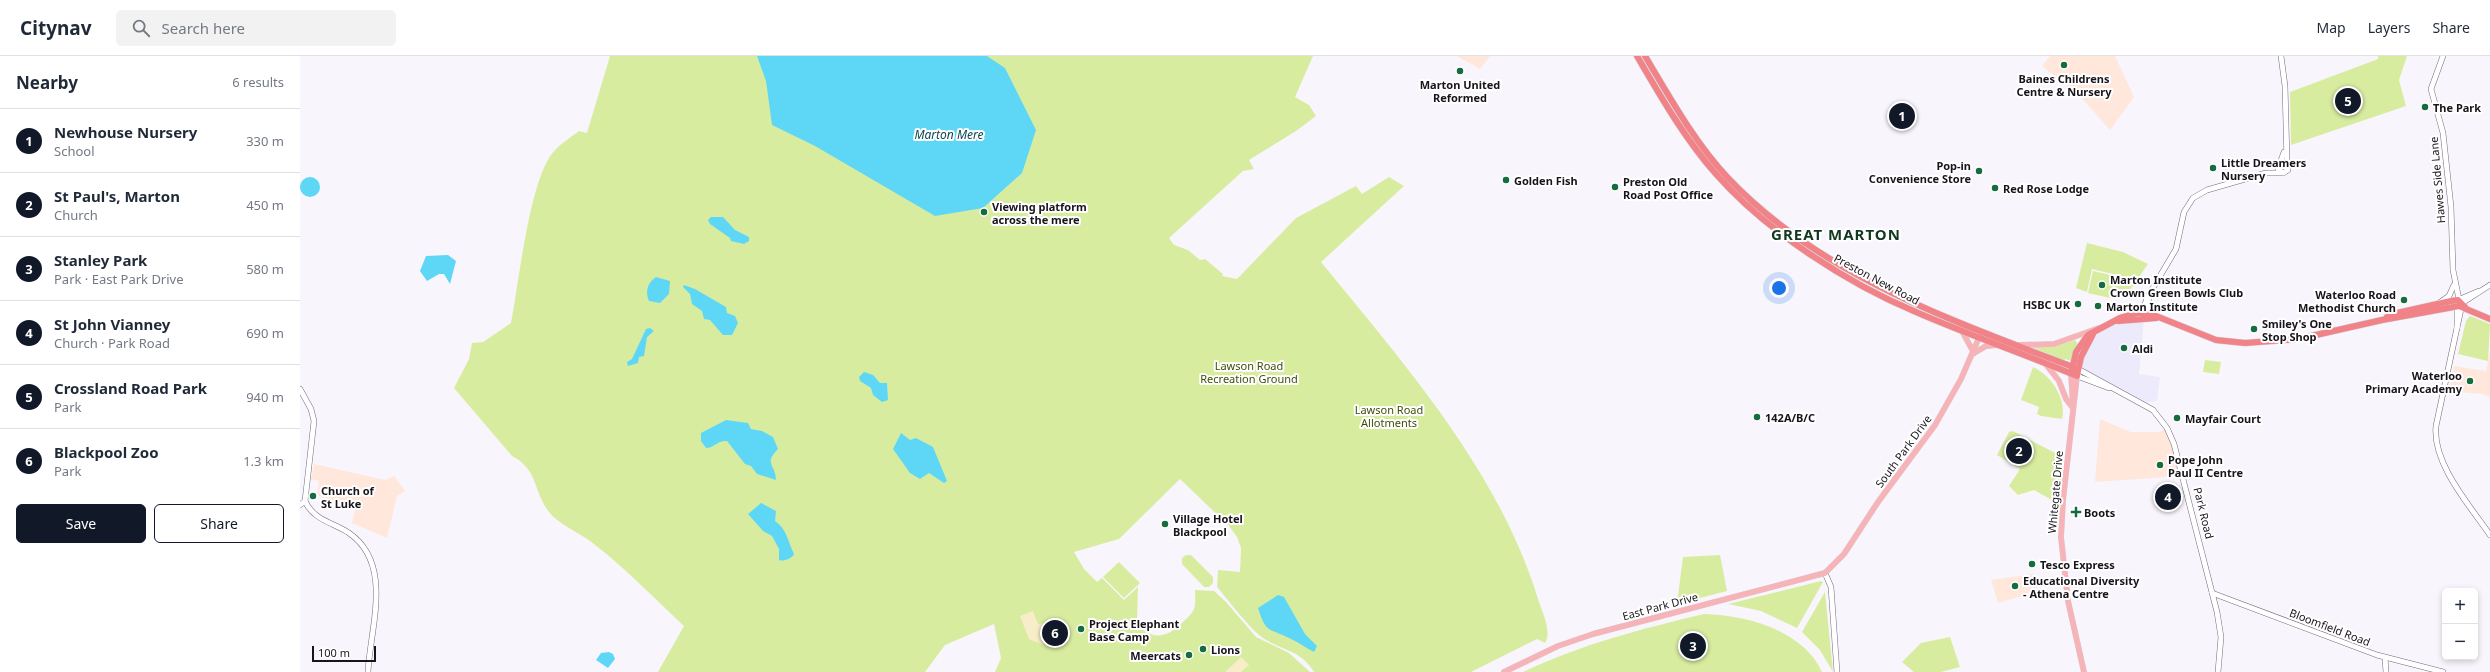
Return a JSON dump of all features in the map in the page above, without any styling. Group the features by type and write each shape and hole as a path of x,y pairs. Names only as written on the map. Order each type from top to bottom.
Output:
{"highway":[{"name":"Preston New Road","path":"1637,56 1671,112 1707,164 1742,201 1763,220 1802,249 1867,288 1911,310 1961,330 2016,345 2075,371"},
{"name":"Preston New Road","path":"1645,56 1691,129 1727,177 1760,209 1806,243 1869,282 1980,334 2000,345 2044,362 2075,371"},
{"path":"2075,371 2080,344 2088,335 2093,334 2101,327 2128,315 2143,315 2158,318 2216,340 2245,343 2298,340 2459,303"},
{"path":"2382,320 2397,312 2436,304 2459,303 2468,309 2490,319"}],"main road":[{"name":"Preston New Road","path":"2016,345 2049,344 2101,327"},
{"path":"1961,330 1967,338 1974,353 1986,346 2000,345"},
{"name":"South Park Drive","path":"1825,573 1844,554 1878,502 1936,425 1957,389 1974,353 1980,334"},
{"path":"2044,362 2059,381 2066,399 2073,408"},
{"name":"Whitegate Drive","path":"2075,371 2073,408 2061,517 2061,550 2068,601 2084,672"},
{"name":"East Park Drive","path":"1504,672 1558,646 1593,634 1825,573"}],"street":[{"path":"2143,315 2149,296 2176,249 2184,212 2193,198 2207,190 2266,173 2281,172 2289,169 2286,147 2285,86 2280,56"},
{"name":"Hawes Side Lane","path":"2442,56 2431,89 2444,133 2451,207 2455,283 2459,303 2457,309 2457,328 2436,426 2436,441 2454,482 2490,535"},
{"path":"2281,172 2278,170 2278,164 2286,147"},
{"path":"2266,173 2282,161 2287,162"},
{"path":"2436,304 2449,296 2455,283"},
{"path":"2459,303 2490,285"},
{"name":"Park Road","path":"2075,371 2148,407 2167,428 2174,444 2184,476 2212,593 2221,637 2218,672"},
{"path":"300,389 311,409 314,421 305,501 300,505"},
{"path":"305,501 318,517 356,538 363,547 370,562 375,578 377,597 368,672"},
{"path":"1825,573 1831,588 1837,672"},
{"name":"Bloomfield Road","path":"2212,593 2385,658 2443,672"},
{"path":"2385,658 2386,672"}],"shaded area":[{"path":"1457,56 1490,56 1480,69"},
{"path":"2050,56 2115,56 2134,97 2110,130 2080,96 2042,66"},
{"path":"2144,318 2139,374 2160,377 2157,401 2143,403 2078,369 2092,341 2102,328 2115,322"},
{"name":"Waterloo Primary Academy","path":"2490,351 2490,397 2481,394 2449,391 2454,366 2486,371"},
{"path":"2100,419 2131,432 2159,432 2167,428 2184,476 2095,482"},
{"path":"314,464 385,480 394,476 405,491 397,496 387,538 352,523 356,505 342,501 340,504 317,495 319,481 311,479"},
{"name":"Educational Diversity - Athena Centre","path":"2033,574 2038,591 1998,603 1991,580"}],"green space":[{"path":"610,56 1313,56 1295,97 1309,105 1316,116 1296,131 1249,160 1254,169 1243,171 1169,238 1174,245 1188,250 1200,260 1205,259 1223,274 1222,276 1237,279 1296,218 1356,186 1362,194 1389,177 1404,186 1321,262 1417,381 1475,464 1500,509 1522,554 1546,623 1548,634 1545,643 1537,639 1471,672 1314,672 1309,664 1303,659 1258,634 1217,587 1218,570 1240,572 1241,548 1237,537 1229,526 1180,479 1119,539 1074,552 1084,569 1097,582 1102,578 1124,600 1138,587 1137,623 1142,629 1153,635 1171,632 1189,616 1195,607 1195,590 1214,591 1226,602 1256,637 1289,653 1310,672 995,672 1001,658 994,624 945,645 925,672 658,672 684,626 606,554 589,540 564,525 549,512 540,496 531,474 526,467 512,456 454,388 469,359 472,343 483,342 511,323 526,235 543,169 554,151 561,145 579,131 587,133"},
{"path":"2378,56 2407,56 2399,80 2406,106 2291,145 2290,92 2378,59"},
{"path":"2087,243 2123,252 2148,264 2126,295 2114,290 2117,275 2092,269 2087,292 2076,288"},
{"name":"Marton Institute Crown Green Bowls Club","path":"2093,271 2115,276 2110,298 2088,293"},
{"path":"2470,316 2490,324 2488,361 2458,354 2466,321"},
{"path":"2075,340 2078,344 2072,361 2065,359 2064,361 2032,347 2060,345"},
{"path":"2205,360 2221,362 2219,374 2203,372"},
{"path":"2033,367 2046,376 2056,388 2062,404 2062,419 2041,416 2037,414 2039,407 2021,400"},
{"path":"2013,431 2059,455 2059,459 2062,462 2060,500 2052,500 2034,490 2018,495 2009,486 2020,469 1997,455 2009,432"},
{"path":"1186,555 1191,555 1213,577 1213,583 1209,587 1204,587 1182,564 1182,558"},
{"path":"1720,555 1727,591 1677,604 1683,557"},
{"path":"1119,562 1140,583 1124,598 1103,577"},
{"path":"1821,581 1823,582 1797,628 1761,611 1728,604"},
{"path":"1825,592 1833,672 1820,650 1802,632"},
{"path":"1704,614 1720,615 1755,622 1787,635 1801,645 1813,657 1822,672 1523,672 1590,645 1657,625"},
{"path":"1950,637 1960,667 1941,672 1914,672 1902,662 1921,643"}],"sand":[{"path":"1033,611 1038,624 1048,623 1058,638 1055,643 1046,638 1043,645 1029,639 1020,616"},
{"path":"1241,657 1249,665 1241,672 1225,672"}],"water":[{"name":"Marton Mere","path":"757,56 987,56 1005,68 1036,130 1022,173 983,208 935,216 815,146 772,125 766,81"},
{"path":"310,177 317,180 320,187 317,194 310,197 303,194 300,187 303,180"},
{"path":"711,217 723,217 735,230 749,237 749,241 744,244 731,241 730,238 710,224 708,220"},
{"path":"448,255 456,261 450,284 444,274 439,274 427,281 420,271 426,256"},
{"path":"656,277 670,281 669,294 660,303 649,301 647,294 649,285"},
{"path":"684,285 695,289 726,307 727,313 735,316 738,323 732,335 723,335 710,320 704,319 702,311 692,304 690,294 683,287"},
{"path":"650,328 654,331 647,337 644,356 639,357 638,363 628,366 627,362 632,359 646,329"},
{"path":"864,372 873,375 880,383 887,383 888,400 882,402 873,395 871,388 860,381 859,377"},
{"path":"726,420 748,423 751,429 762,431 773,437 778,449 771,458 771,464 776,480 757,474 751,466 745,464 727,441 706,448 701,441 701,433"},
{"path":"901,433 910,440 916,438 933,447 947,481 944,483 929,473 920,479 910,473 893,449"},
{"path":"761,503 776,511 775,521 785,532 794,554 790,558 779,560 779,549 772,536 763,531 748,514"},
{"path":"1278,595 1284,597 1305,634 1317,646 1314,652 1272,631 1263,622 1258,608"},
{"path":"609,652 613,654 615,659 608,668 596,660 601,653"}],"place":[{"name":"Baines Childrens Centre & Nursery","path":"2064,65"},
{"name":"Marton United Reformed","path":"1460,71"},
{"name":"Crossland Road Park","path":"2348,101"},
{"name":"The Park","path":"2425,107"},
{"name":"Newhouse Nursery","path":"1902,116"},
{"name":"Little Dreamers Nursery","path":"2213,168"},
{"name":"Pop-in Convenience Store","path":"1979,171"},
{"name":"Golden Fish","path":"1506,180"},
{"name":"Preston Old Road Post Office","path":"1615,187"},
{"name":"Red Rose Lodge","path":"1995,188"},
{"name":"Viewing platform across the mere","path":"984,212"},
{"name":"Marton Institute Crown Green Bowls Club","path":"2102,285"},
{"name":"Waterloo Road Methodist Church","path":"2404,300"},
{"name":"HSBC UK","path":"2078,304"},
{"name":"Marton Institute","path":"2098,306"},
{"name":"Smiley's One Stop Shop","path":"2254,329"},
{"name":"Aldi","path":"2124,348"},
{"name":"Waterloo Primary Academy","path":"2470,381"},
{"name":"142A/B/C","path":"1757,417"},
{"name":"Mayfair Court","path":"2177,418"},
{"name":"St Paul's, Marton","path":"2019,451"},
{"name":"Pope John Paul II Centre","path":"2160,465"},
{"name":"Church of St Luke","path":"313,496"},
{"name":"St John Vianney","path":"2168,497"},
{"name":"Boots","path":"2076,512"},
{"name":"Village Hotel Blackpool","path":"1165,524"},
{"name":"Tesco Express","path":"2032,564"},
{"name":"Educational Diversity - Athena Centre","path":"2015,586"},
{"name":"Project Elephant Base Camp","path":"1081,629"},
{"name":"Blackpool Zoo","path":"1055,633"},
{"name":"Stanley Park","path":"1693,646"},
{"name":"Lions","path":"1203,649"},
{"name":"Meercats","path":"1189,655"}],"district":[{"name":"GREAT MARTON","path":"1836,234"}],"park label":[{"name":"Lawson Road Recreation Ground","path":"1249,371"},
{"name":"Lawson Road Allotments","path":"1389,415"}]}
